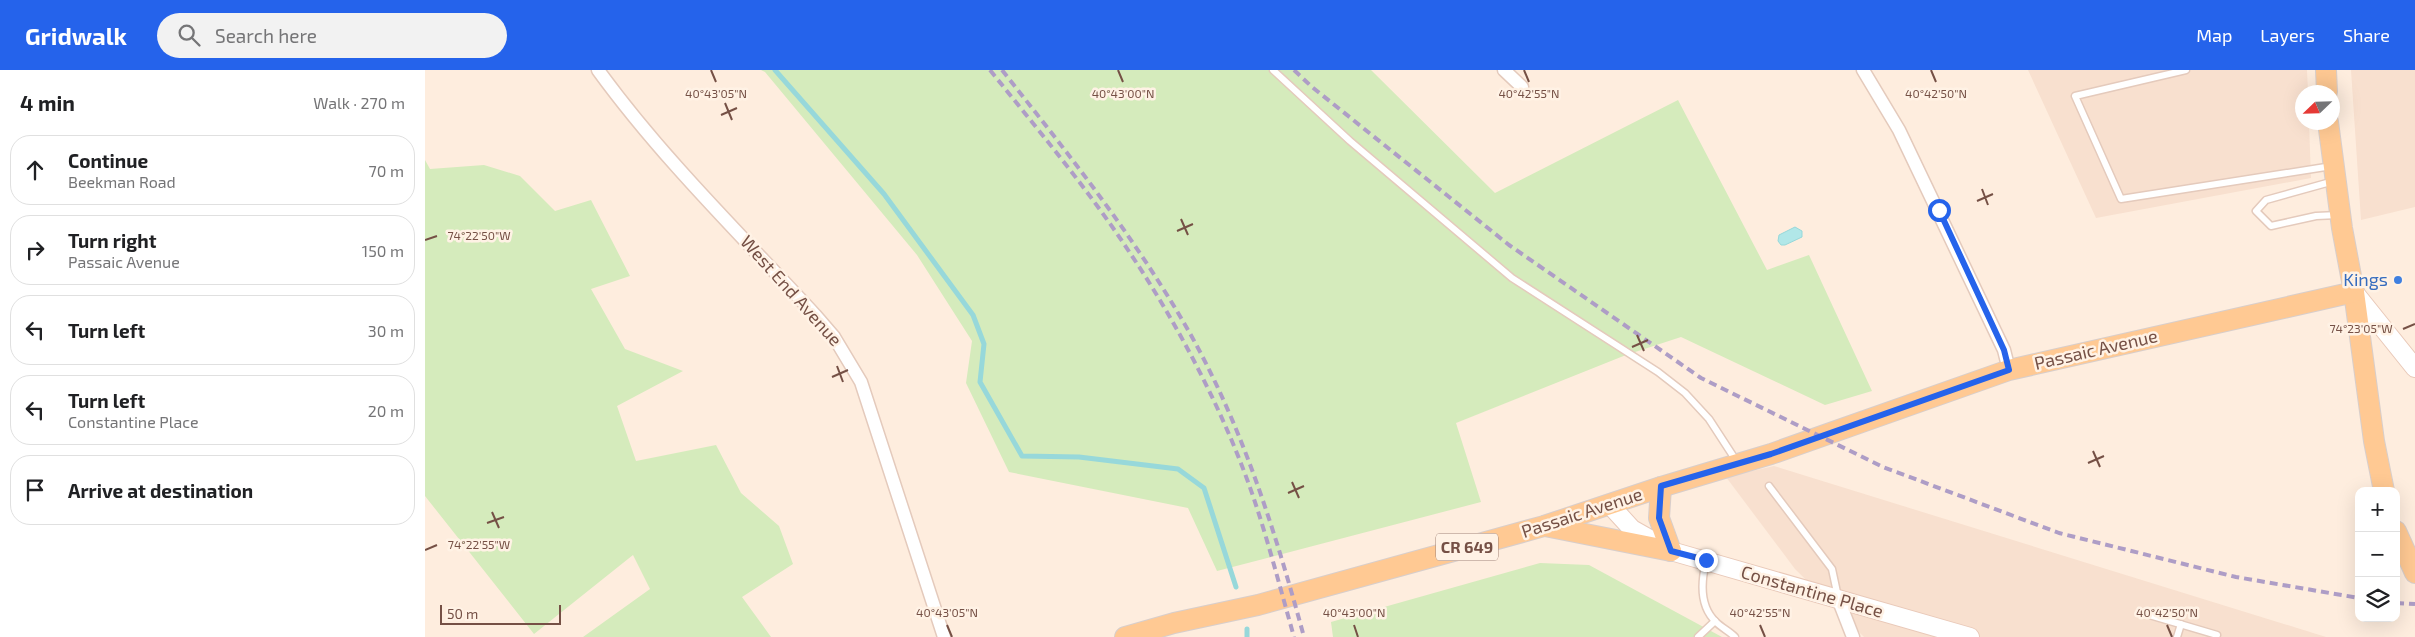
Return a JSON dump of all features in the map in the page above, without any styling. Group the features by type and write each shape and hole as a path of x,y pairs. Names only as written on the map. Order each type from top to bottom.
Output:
{"main road":[{"path":"2326,70 2327,85"},
{"path":"2329,130 2340,215 2354,292 2374,440 2383,487"},
{"name":"Passaic Avenue","path":"1125,637 1174,623 1258,605 1544,526 1661,486 1806,442 1899,407 2009,370 2354,292"},
{"path":"1661,486 1659,518 1671,551"},
{"path":"1544,526 1671,551"},
{"path":"2396,532 2413,569"}],"street":[{"name":"West End Avenue","path":"598,70 648,134 821,322 850,360 872,415 944,637"},
{"path":"1504,70 1522,87"},
{"path":"1863,70 1899,130 1939,210 2004,350 2009,370"},
{"path":"2354,292 2415,368"},
{"name":"Constantine Place","path":"1610,505 1632,529 1671,551 1959,635"},
{"path":"1839,601 1853,637"}],"lane":[{"path":"1273,70 1350,141 1512,278 1658,372 1685,392 1709,419 1737,463"},
{"path":"2186,70 2075,96 2121,199 2334,174"},
{"path":"2334,174 2266,200 2257,211 2271,226 2316,216 2340,215"},
{"path":"1769,486 1832,569 1839,601"},
{"path":"1706,560 1702,592 1706,607 1715,621 1735,637"},
{"path":"2146,614 2217,635"},
{"path":"1698,637 1715,621"},
{"path":"2177,637 2181,624"}],"shaded area":[{"path":"2028,70 2307,70 2308,85 2295,85 2295,130 2309,130 2311,178 2096,218"},
{"path":"2351,70 2415,70 2415,207 2361,220"},
{"path":"1774,466 2326,637 1864,637 1795,569 1726,477"}],"green space":[{"path":"761,70 1371,70 1495,193 1678,100 1767,270 1809,255 1872,391 1825,405 1681,337 1626,355 1456,423 1481,502 1217,571 1188,508 1009,472 966,383 972,341 917,255 765,72"},
{"path":"425,160 430,169 484,165 520,176 555,211 591,200 630,276 591,289 625,349 683,371 617,406 636,461 716,445 741,493 779,526 793,564 742,597 771,637 583,637 650,589 633,555 534,634 425,496"},
{"path":"1540,563 1589,565 1722,637 1333,637 1331,622"}],"water":[{"path":"1795,227 1802,231 1802,237 1781,245 1778,241 1779,235"}],"waterway":[{"path":"775,70 884,194 973,315 984,344 980,382 1022,456 1079,457 1178,469 1204,488 1236,587"},
{"path":"1247,629 1247,637"}],"railway":[{"path":"990,70 1114,229 1148,281 1200,372 1230,436 1254,499 1294,637"},
{"path":"1002,70 1078,167 1126,233 1171,301 1192,337 1211,373 1243,446 1270,522 1304,637"},
{"path":"1294,70 1312,87 1509,245 1701,378 1883,467 2059,533 2236,577 2355,597"},
{"path":"2400,603 2415,604"}],"place":[{"name":"Kings","path":"2398,280"}],"route":[{"path":"1706,560 1671,551 1659,518 1661,486 1771,454 1899,407 2009,370 2004,350 1939,210"}]}
